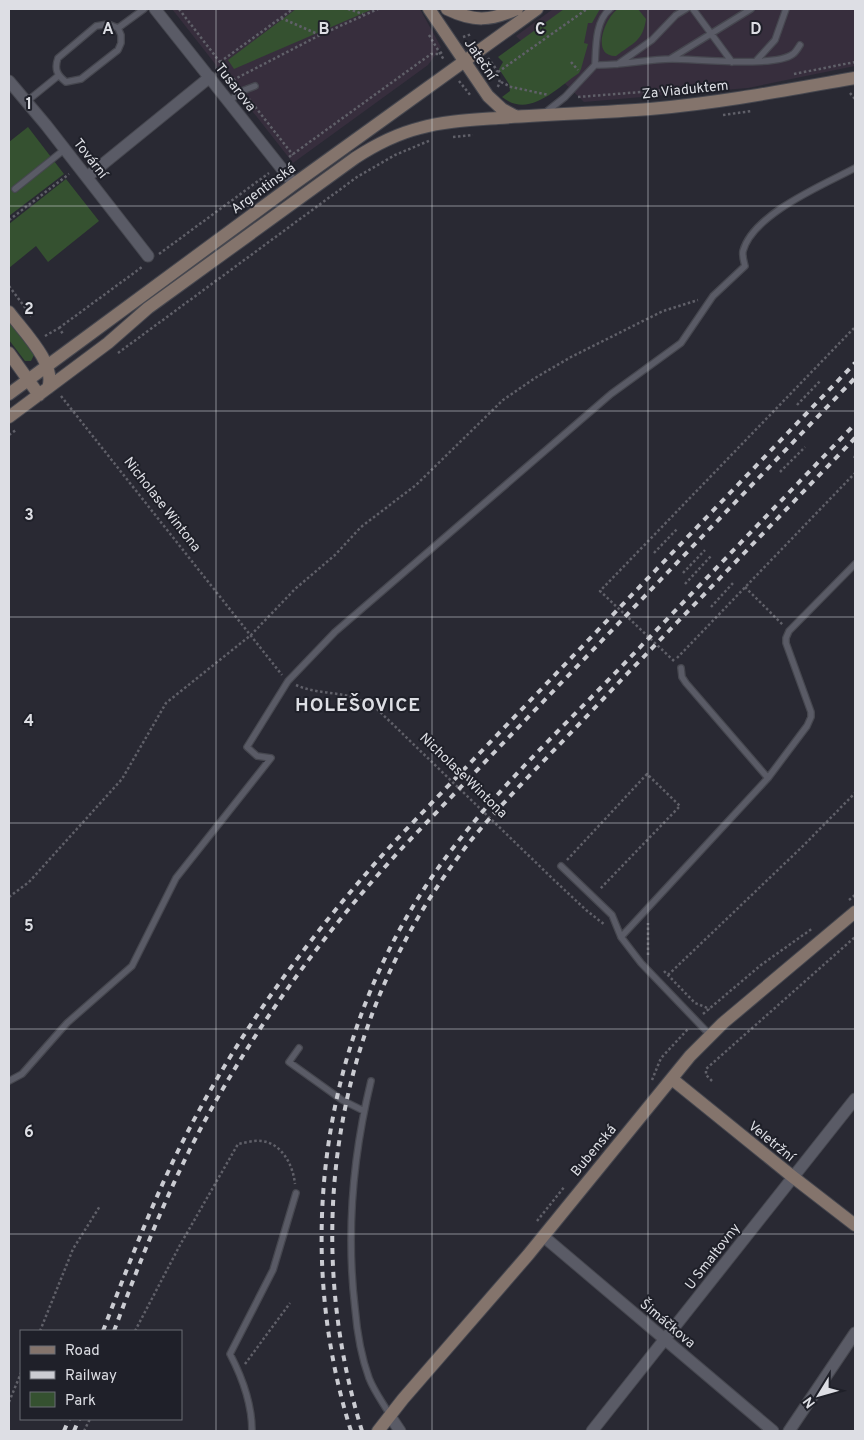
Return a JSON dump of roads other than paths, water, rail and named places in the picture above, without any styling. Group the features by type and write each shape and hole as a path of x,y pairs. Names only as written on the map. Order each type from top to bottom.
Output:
{"main road":[{"name":"Jateční","path":"430,9 464,61 496,104 509,114 517,117"},
{"name":"Jateční","path":"447,9 480,19 495,18 517,9"},
{"name":"Argentinská","path":"9,394 294,184 537,9"},
{"name":"Za Viaduktem","path":"517,117 700,104 745,98 855,78"},
{"path":"9,417 108,343 148,308 376,144 421,128 466,121 517,117"},
{"path":"9,312 34,344 47,365 50,378 44,392"},
{"path":"9,353 29,379 44,392"},
{"name":"Bubenská","path":"378,1431 543,1236 690,1056 710,1035 855,912"},
{"name":"Veletržní","path":"672,1079 855,1225"}],"street":[{"name":"Tusarova","path":"155,9 294,184"},
{"path":"87,177 210,78"},
{"name":"Tovární","path":"9,80 151,258"},
{"name":"U Smaltovny","path":"592,1431 855,1099"},
{"name":"Šimáčkova","path":"543,1236 773,1431"},
{"path":"790,1431 855,1333"},
{"path":"390,1416 400,1431"}],"lane":[{"path":"118,28 144,9"},
{"path":"542,114 565,97 595,65 596,42 604,14 610,9"},
{"path":"617,66 652,40 676,15 686,9"},
{"path":"693,9 732,62"},
{"path":"670,59 751,9"},
{"path":"756,61 775,40 786,9"},
{"path":"108,24 118,28 121,35 118,50 81,79 66,82 58,76 55,65 58,58 96,26 108,24"},
{"path":"595,65 617,66 670,59 732,62 756,61 784,58 794,54 800,45"},
{"path":"26,102 58,76"},
{"path":"229,101 242,91 255,86"},
{"path":"15,189 65,149"},
{"path":"9,1082 22,1074 67,1023 132,966 176,878 270,758 257,756 247,747 288,682 335,632 350,619 611,394 681,343 712,296 745,266 742,253 748,238 767,218 793,200 855,168"},
{"path":"621,937 768,778 807,726 811,712 786,643 786,638 789,631 855,564"},
{"path":"681,668 682,677 686,683 768,778"},
{"path":"561,866 612,915 621,937 641,963 710,1035"},
{"path":"299,1048 289,1062 342,1100 364,1111"},
{"path":"371,1081 354,1169 351,1241 353,1296 358,1337 366,1368 376,1392 390,1416"},
{"path":"252,1431 252,1414 230,1354 273,1270 296,1193"}],"railway":[{"path":"103,1330 157,1197 199,1110 249,1028 304,950 397,839 855,363"},
{"path":"114,1330 155,1227 177,1176 202,1126 223,1088 269,1015 320,945 404,846 855,378"},
{"path":"351,1431 332,1356 323,1280 323,1203 331,1127 349,1053 375,981 410,912 453,848 472,824 534,755 855,424"},
{"path":"362,1431 344,1356 334,1281 333,1206 341,1132 357,1059 383,988 416,920 459,856 484,825 855,438"},
{"path":"64,1431 69,1420"},
{"path":"74,1431 79,1420"}],"district":[{"name":"HOLEŠOVICE","path":"358,704"}]}
